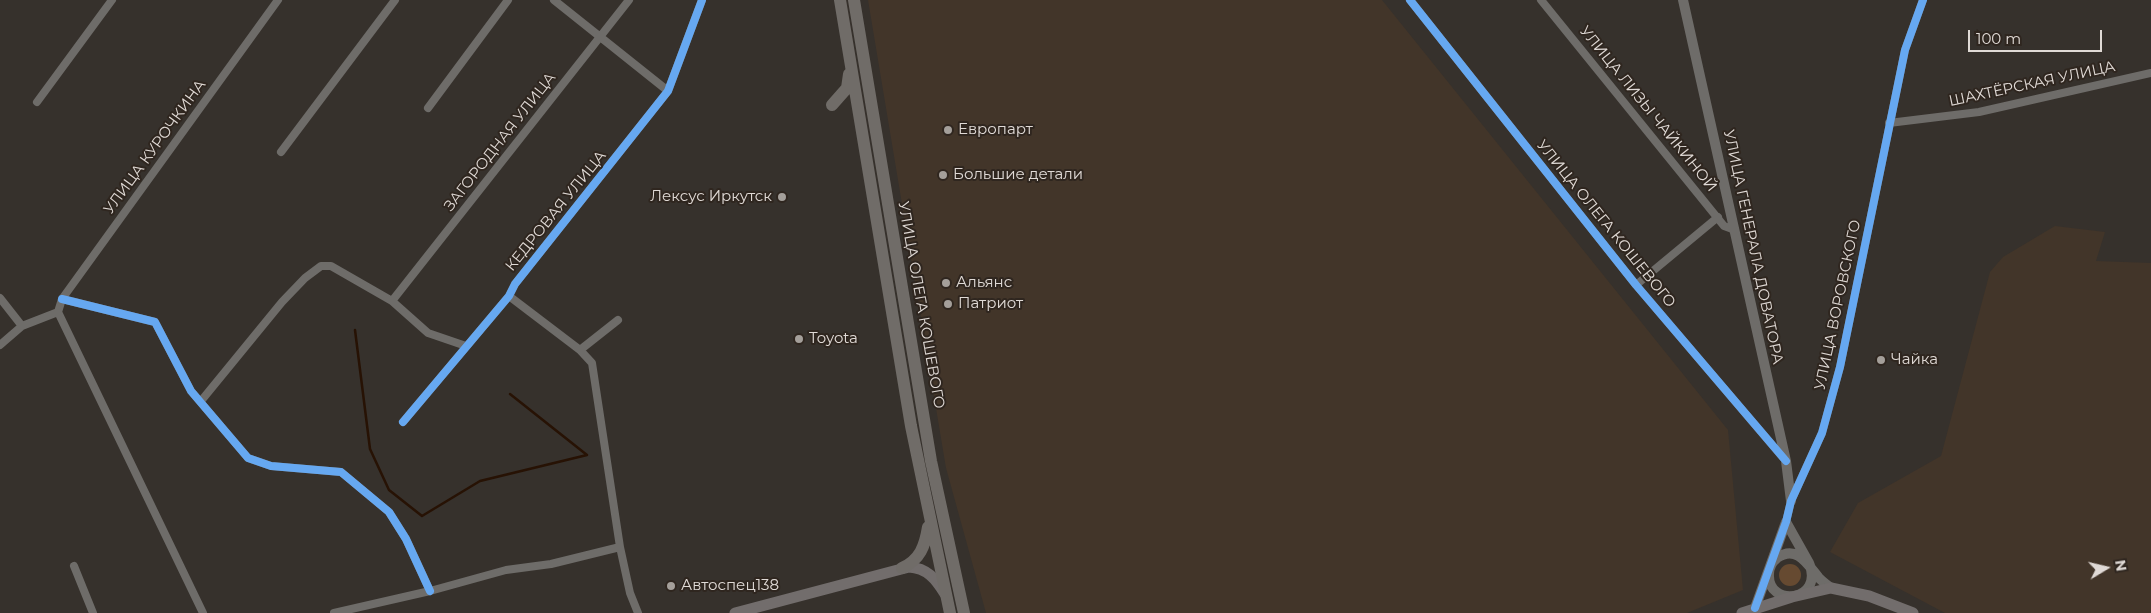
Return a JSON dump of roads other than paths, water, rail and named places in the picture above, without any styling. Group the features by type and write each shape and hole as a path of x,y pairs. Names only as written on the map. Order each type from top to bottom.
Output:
{"main road":[{"name":"УЛИЦА ОЛЕГА КОШЕВОГО","path":"840,0 911,426 929,520 950,613"},
{"name":"УЛИЦА ОЛЕГА КОШЕВОГО","path":"854,0 931,461 964,613"},
{"path":"832,105 847,88 849,56"},
{"path":"902,568 915,561 922,550 929,520"},
{"path":"735,613 902,568 916,567 927,572 938,583 945,594"},
{"path":"1742,613 1792,596 1831,588 1869,596 1913,613"}],"street":[{"path":"38,102 112,0"},
{"name":"УЛИЦА КУРОЧКИНА","path":"58,312 62,300 278,0"},
{"path":"280,152 395,0"},
{"path":"428,108 508,0"},
{"path":"554,0 668,91"},
{"name":"ЗАГОРОДНАЯ УЛИЦА","path":"392,301 500,167 629,0"},
{"name":"КЕДРОВАЯ УЛИЦА","path":"403,422 509,296 515,284 668,91 702,0"},
{"name":"УЛИЦА ОЛЕГА КОШЕВОГО","path":"1410,0 1636,285 1786,461"},
{"name":"УЛИЦА ЛИЗЫ ЧАЙКИНОЙ","path":"1542,0 1724,226 1735,230"},
{"name":"УЛИЦА ГЕНЕРАЛА ДОВАТОРА","path":"1683,0 1786,461 1791,501"},
{"name":"УЛИЦА ВОРОВСКОГО","path":"1755,608 1786,522 1791,501 1822,433 1840,367 1879,177 1888,123 1905,50 1923,0"},
{"name":"ШАХТЁРСКАЯ УЛИЦА","path":"1888,123 1978,112 2151,73"},
{"path":"1636,285 1718,217"},
{"path":"202,401 282,302 305,278 320,266 331,266 392,301 428,333 466,346"},
{"path":"509,296 580,350 592,363 620,547 630,593 638,613"},
{"path":"0,298 22,326"},
{"path":"62,300 155,322 191,391 202,401 248,458 271,466 341,472 389,512 406,539 430,591"},
{"path":"0,345 22,326 58,312 203,613"},
{"path":"580,350 618,320"},
{"path":"1786,522 1808,563 1811,570 1810,583 1801,594 1792,596 1781,595 1771,586 1769,579 1770,566 1774,560 1786,554 1798,555 1808,563 1820,580 1831,588"},
{"path":"334,613 430,591 506,570 551,564 620,547"},
{"path":"74,566 93,613"}],"waterway":[{"path":"355,330 370,449 389,490 422,516 480,481 587,455 510,394"}],"place":[{"name":"Европарт","path":"948,130"},
{"name":"Большие детали","path":"943,175"},
{"name":"Лексус Иркутск","path":"782,197"},
{"name":"Альянс","path":"946,283"},
{"name":"Патриот","path":"948,304"},
{"name":"Toyota","path":"799,339"},
{"name":"Чайка","path":"1881,360"},
{"name":"Автоспец138","path":"671,586"}]}
